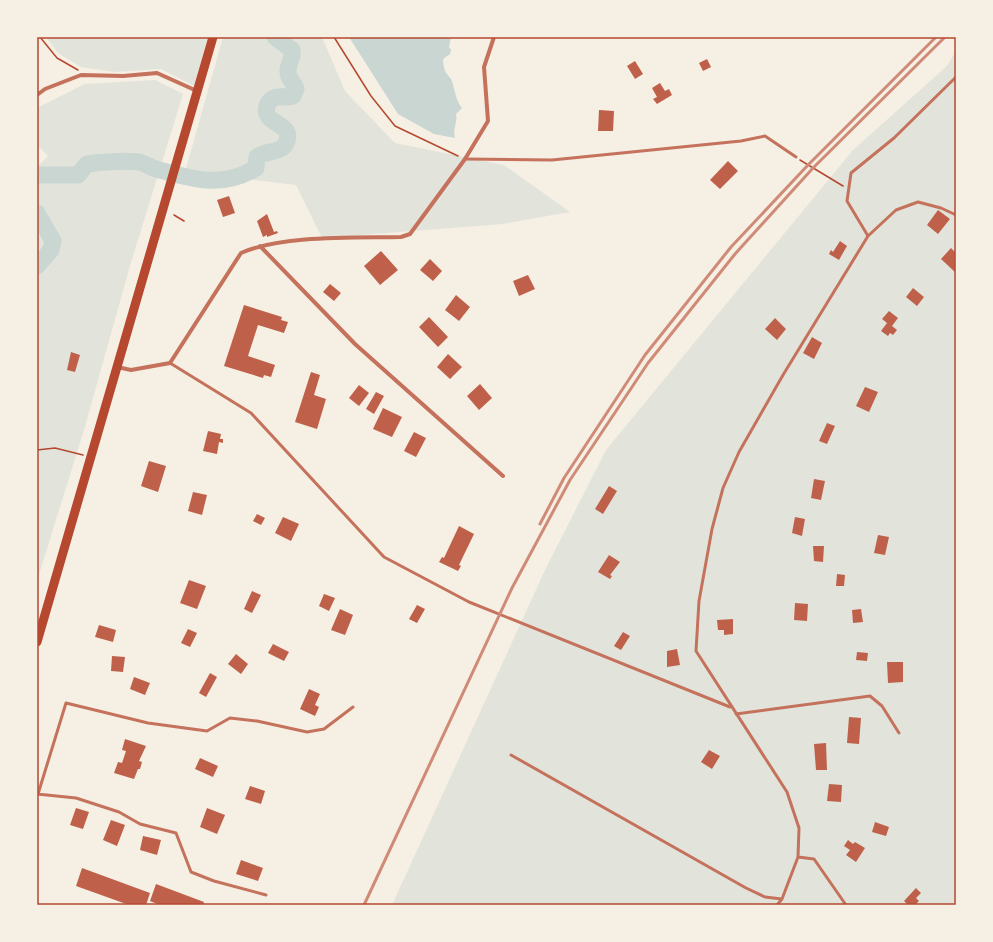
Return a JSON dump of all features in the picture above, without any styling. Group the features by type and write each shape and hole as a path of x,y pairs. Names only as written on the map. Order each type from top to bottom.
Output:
{"main road":[{"path":"37,642 213,37"}],"street":[{"path":"116,367 131,370 170,363 240,253 260,246 306,240 401,237 410,234 465,159 488,121 484,66 494,37"},
{"path":"37,95 45,89 81,75 124,76 157,73 197,91"},
{"path":"260,246 355,344 503,476"}],"lane":[{"path":"868,236 847,201 851,173 894,138 956,77"},
{"path":"465,159 552,160 741,141 765,136 796,157"},
{"path":"777,905 782,899 798,857 799,828 787,792 696,652 699,601 712,529 723,488 739,452 783,375 868,236 896,210 918,202 941,208 956,215"},
{"path":"170,363 251,414 384,557 469,602 731,707"},
{"path":"736,714 870,696 882,706 899,734"},
{"path":"266,896 214,881 191,872 176,833 140,824 119,812 76,798 38,794 66,703 148,724 207,731 230,718 257,721 307,732 324,729 353,707"},
{"path":"511,755 746,888 765,897 782,899"},
{"path":"798,857 814,859 846,905"}],"path":[{"path":"40,37 57,58 77,69 81,75"},
{"path":"334,37 370,96 395,126 465,159"},
{"path":"796,157 838,185 849,188"},
{"path":"174,215 184,221"},
{"path":"37,450 55,448 91,457"}],"shaded area":[{"path":"46,37 208,37 194,86 161,69 114,72 81,67 58,53"},
{"path":"223,37 322,37 345,91 395,143 504,165 570,212 503,224 322,238 296,185 185,172"},
{"path":"349,37 451,37 449,47 451,50 450,54 443,59 443,61 445,71 451,79 458,101 462,108 456,114 454,132 455,138 434,134 398,114"},
{"path":"956,51 956,905 392,905 545,570 606,450 853,150 947,66"},
{"path":"155,80 183,94 130,266 84,430 37,581 37,167 48,156 37,145 37,108 85,84"}],"building":[{"path":"707,59 711,67 703,71 699,63"},
{"path":"635,61 643,74 635,79 627,66"},
{"path":"660,83 665,91 669,89 672,95 657,104 653,99 657,97 652,88"},
{"path":"599,110 614,111 613,131 598,131"},
{"path":"728,161 738,171 720,189 710,180"},
{"path":"229,196 235,213 223,217 217,200"},
{"path":"938,210 950,219 938,234 927,225"},
{"path":"267,214 274,232 277,231 278,233 263,237 257,221"},
{"path":"840,241 847,246 839,260 829,254 831,250 833,252"},
{"path":"951,248 956,253 956,273 941,259"},
{"path":"381,251 398,270 380,285 364,266"},
{"path":"430,259 442,271 433,281 420,270"},
{"path":"528,275 535,289 519,296 513,281"},
{"path":"330,284 341,293 334,301 323,292"},
{"path":"913,288 924,297 917,306 906,297"},
{"path":"456,295 470,307 459,321 445,310"},
{"path":"244,305 282,317 281,320 288,322 284,333 258,325 248,356 275,365 271,377 264,375 263,378 224,366"},
{"path":"889,311 898,318 892,326 897,330 893,335 890,333 888,336 881,331 887,323 882,319"},
{"path":"429,317 448,337 438,347 419,327"},
{"path":"775,318 786,329 777,340 765,329"},
{"path":"812,337 822,343 814,359 803,353"},
{"path":"71,352 80,355 75,372 67,370"},
{"path":"448,354 462,367 450,379 437,367"},
{"path":"311,372 320,375 314,395 326,399 317,429 295,422"},
{"path":"480,384 492,398 479,410 467,396"},
{"path":"359,385 369,393 359,406 349,398"},
{"path":"865,387 878,392 869,412 856,406"},
{"path":"376,392 384,396 374,414 366,409"},
{"path":"383,408 402,417 392,437 373,429"},
{"path":"827,423 835,426 827,444 819,441"},
{"path":"208,431 221,434 220,439 223,439 223,443 219,442 217,454 203,451"},
{"path":"414,432 426,438 416,457 404,451"},
{"path":"149,461 166,466 158,492 141,486"},
{"path":"814,479 825,481 821,500 811,498"},
{"path":"609,486 617,491 603,514 595,509"},
{"path":"193,492 207,495 202,515 188,511"},
{"path":"257,514 265,518 261,525 253,521"},
{"path":"283,517 299,524 291,541 275,533"},
{"path":"795,517 805,519 802,536 792,533"},
{"path":"459,526 474,534 459,565 461,566 458,571 439,562 442,557 444,558"},
{"path":"878,535 889,537 885,555 874,553"},
{"path":"813,546 824,546 823,562 814,561"},
{"path":"609,555 620,562 610,575 612,576 610,579 598,572"},
{"path":"837,574 845,575 844,586 836,586"},
{"path":"189,580 206,586 197,609 180,603"},
{"path":"252,591 261,595 252,613 244,609"},
{"path":"324,594 335,598 329,611 319,606"},
{"path":"795,603 808,604 807,621 794,620"},
{"path":"417,605 425,609 417,623 409,619"},
{"path":"340,609 353,615 345,635 331,630"},
{"path":"861,609 863,622 853,623 852,610"},
{"path":"733,619 733,634 724,635 724,630 718,630 717,620"},
{"path":"99,625 116,630 113,642 95,637"},
{"path":"188,629 197,633 190,647 181,643"},
{"path":"623,632 630,636 621,650 614,646"},
{"path":"273,644 289,652 284,661 268,653"},
{"path":"677,649 680,665 667,667 667,651"},
{"path":"857,652 868,653 867,661 856,660"},
{"path":"236,654 248,664 241,674 228,664"},
{"path":"112,656 125,657 123,672 111,671"},
{"path":"887,662 903,662 903,682 888,683"},
{"path":"210,673 217,677 206,697 199,693"},
{"path":"134,677 150,683 145,695 130,689"},
{"path":"309,689 320,694 315,705 319,707 315,716 300,709"},
{"path":"849,717 861,718 859,744 847,743"},
{"path":"125,739 146,746 139,761 142,762 140,769 138,769 134,779 114,773 118,762 122,763 126,751 122,750"},
{"path":"826,743 827,770 816,770 814,744"},
{"path":"709,750 720,756 712,769 701,762"},
{"path":"200,758 218,766 213,777 195,769"},
{"path":"829,784 842,785 841,802 827,801"},
{"path":"250,786 265,791 261,804 245,799"},
{"path":"76,808 89,812 83,829 70,825"},
{"path":"207,808 225,815 217,834 200,827"},
{"path":"111,820 125,825 117,846 103,840"},
{"path":"875,822 889,827 886,836 872,832"},
{"path":"143,836 161,840 157,855 140,850"},
{"path":"848,840 853,844 855,842 865,848 856,862 846,855 850,850 844,846"},
{"path":"241,860 263,868 258,881 236,874"},
{"path":"82,868 150,893 146,905 129,905 76,886"},
{"path":"156,884 204,902 203,905 160,905 150,901"},
{"path":"916,888 921,893 916,898 919,901 915,905 908,905 904,901"}],"waterway":[{"path":"37,175 78,175 87,164 119,161 139,162 169,173 207,180 231,178 256,168 257,157 283,148 288,138 287,132 269,117 267,112 268,103 275,98 293,96 296,89 289,77 288,72 292,50 275,37"},
{"path":"37,213 53,241 51,250 37,266"}],"railway":[{"path":"540,524 564,478 645,355 731,247 808,165 936,37"},
{"path":"364,905 512,588 570,480 648,363 735,254 813,168 945,37"}]}
